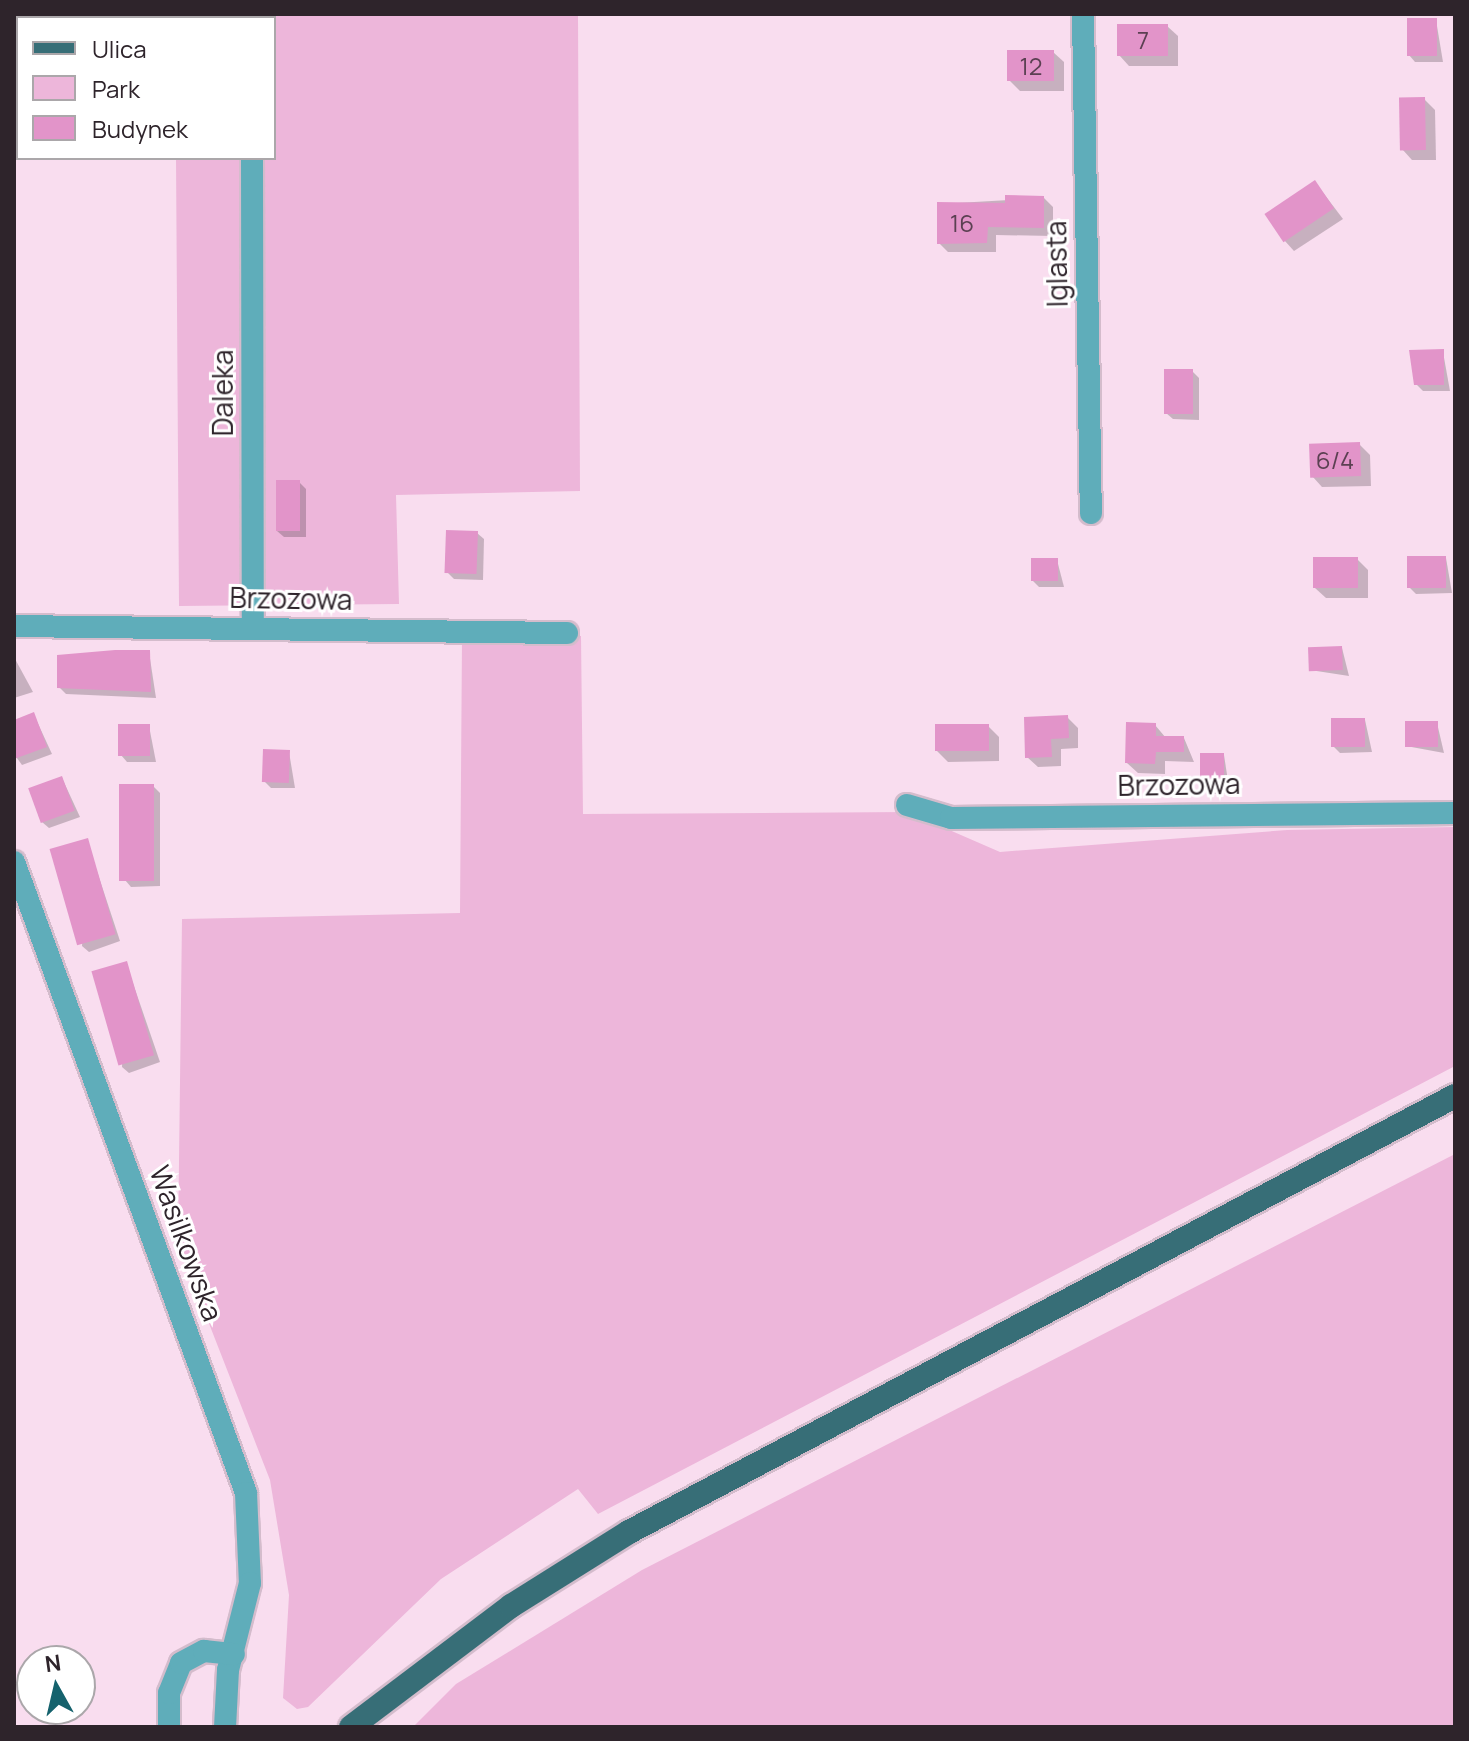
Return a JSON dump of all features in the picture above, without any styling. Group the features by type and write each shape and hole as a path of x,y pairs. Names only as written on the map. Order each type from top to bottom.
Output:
{"main road":[{"path":"351,1727 511,1606 629,1532 1455,1096"},
{"path":"366,1727 392,1698"}],"street":[{"name":"Iglasta","path":"1083,14 1091,513"},
{"name":"Daleka","path":"252,160 253,628"},
{"name":"Brzozowa","path":"14,626 567,633"},
{"name":"Brzozowa","path":"907,805 951,818 1455,813"},
{"name":"Wasilkowska","path":"14,862 246,1493 250,1583 234,1654 225,1727"},
{"path":"169,1727 169,1693 181,1663 204,1651 234,1654"},
{"name":"Wasilkowska","path":"234,1654 238,1727"}],"green space":[{"path":"175,14 578,14 580,491 396,495 399,604 179,606 176,160 276,160 276,16"},
{"path":"581,636 583,814 908,812 1000,852 1287,830 1455,827 1455,1066 598,1514 578,1489 441,1579 308,1707 297,1709 283,1698 289,1595 270,1480 178,1244 182,919 460,913 462,639"},
{"path":"1455,1154 1455,1727 413,1727 456,1684 642,1570"}],"building":[{"path":"1407,18 1437,18 1437,56 1407,56"},
{"path":"1117,24 1168,24 1168,56 1117,56"},
{"path":"1007,50 1054,50 1054,81 1007,81"},
{"path":"1399,97 1425,97 1426,150 1400,150"},
{"path":"1315,180 1334,208 1283,242 1264,214"},
{"path":"1005,195 1044,196 1044,228 988,227 987,243 937,244 937,202 1005,203"},
{"path":"1444,349 1444,385 1414,385 1409,350"},
{"path":"1164,369 1193,369 1193,414 1164,414"},
{"path":"1360,442 1361,476 1310,478 1309,444"},
{"path":"276,480 300,480 300,531 276,531"},
{"path":"446,530 478,531 476,574 444,573"},
{"path":"1407,556 1446,556 1446,588 1407,588"},
{"path":"1313,557 1358,557 1358,588 1313,588"},
{"path":"1031,558 1058,558 1058,581 1031,581"},
{"path":"1342,646 1343,670 1309,671 1308,647"},
{"path":"150,650 151,692 57,688 57,655"},
{"path":"34,712 47,747 14,759 14,720"},
{"path":"1068,715 1069,738 1051,739 1052,757 1025,758 1024,717"},
{"path":"1331,718 1365,718 1365,747 1331,747"},
{"path":"1405,721 1438,721 1438,747 1405,747"},
{"path":"1126,722 1156,723 1156,736 1184,736 1184,752 1156,752 1155,764 1125,763"},
{"path":"118,724 150,724 150,756 118,756"},
{"path":"935,724 989,724 989,751 935,751"},
{"path":"263,749 290,750 289,783 262,782"},
{"path":"1200,753 1224,753 1224,788 1200,788"},
{"path":"62,776 75,811 41,823 28,788"},
{"path":"119,784 154,784 154,881 119,881"},
{"path":"88,838 116,934 77,945 50,849"},
{"path":"127,961 154,1055 118,1065 91,971"}]}
